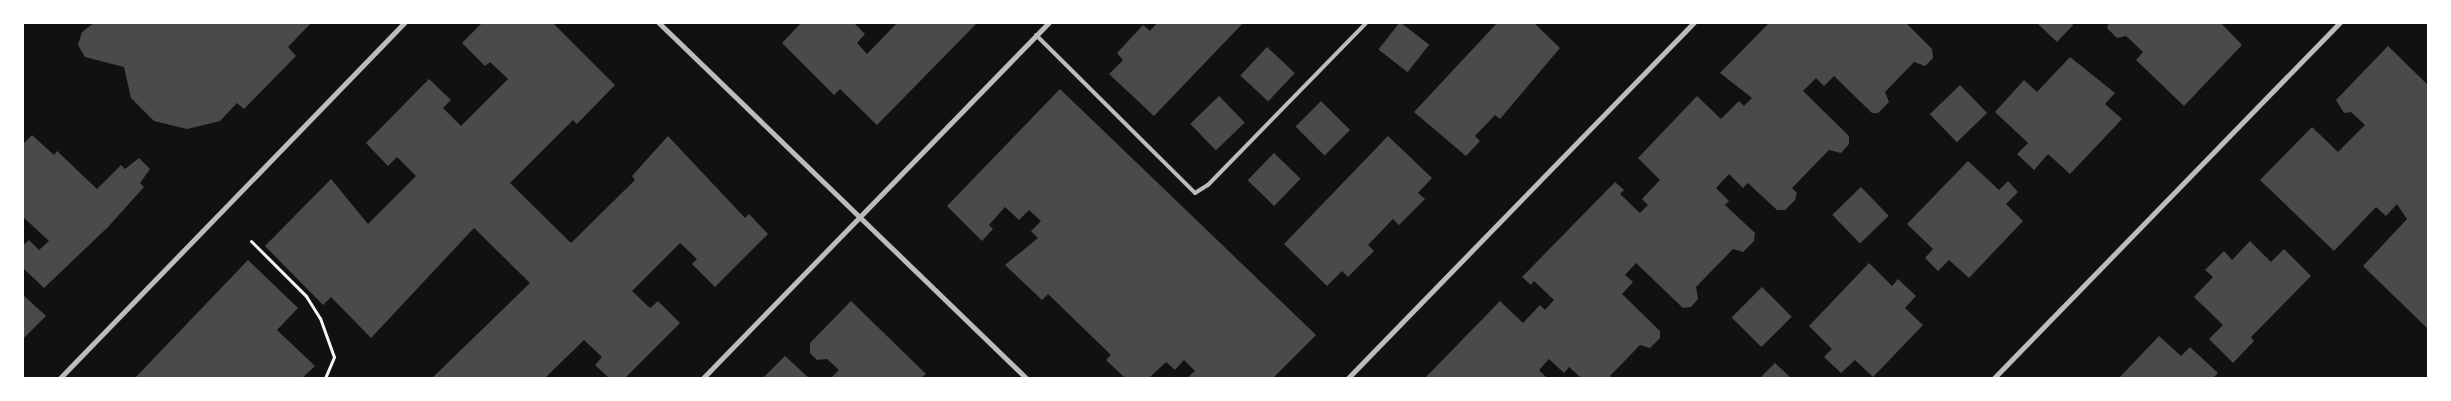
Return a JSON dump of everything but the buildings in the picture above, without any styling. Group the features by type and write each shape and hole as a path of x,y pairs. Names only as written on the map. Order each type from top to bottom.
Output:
{"street":[{"path":"60,378 405,22"},
{"path":"658,22 1026,378"},
{"path":"704,378 1049,22"},
{"path":"1348,378 1694,22"},
{"path":"1994,378 2340,22"}],"lane":[{"path":"1036,35 1195,193 1208,185 1367,22"}],"path":[{"path":"251,241 306,296 320,318 334,356 325,378"}]}
